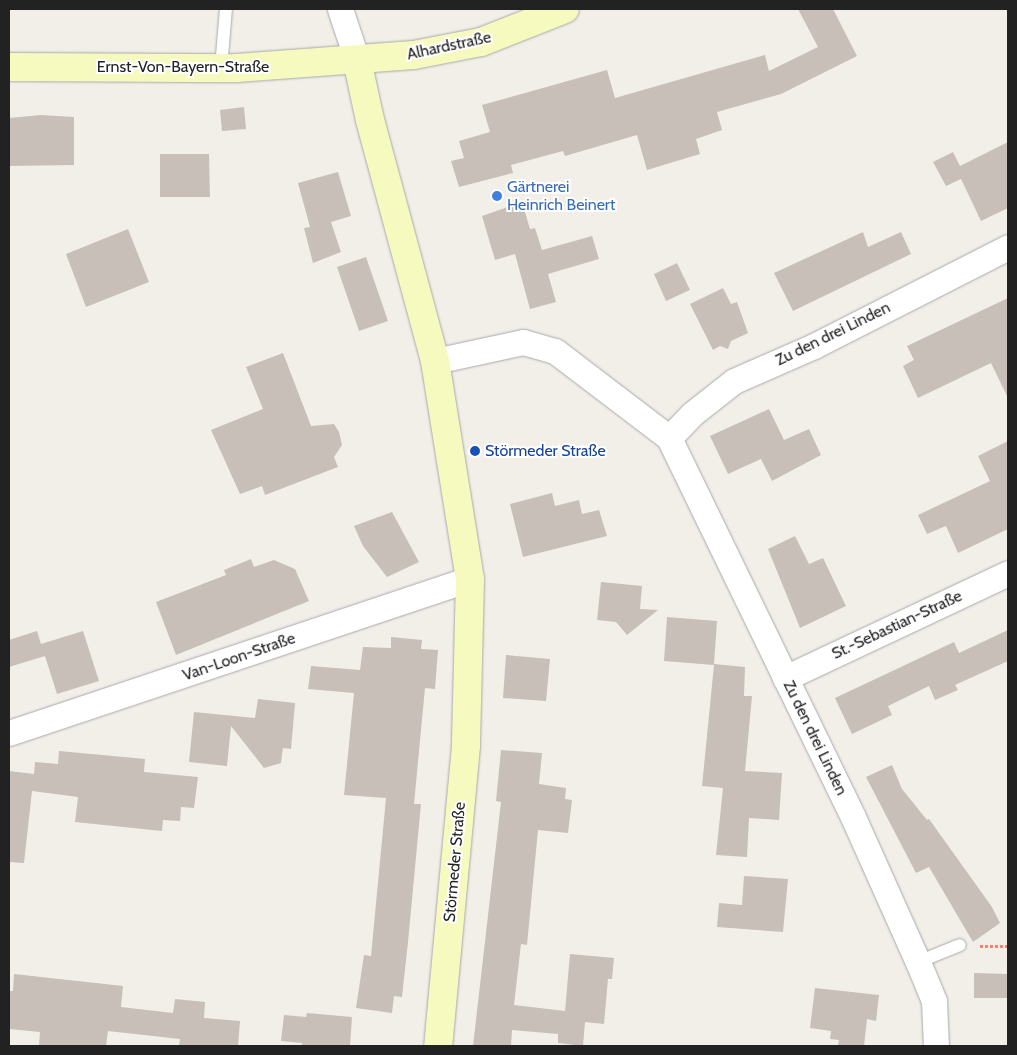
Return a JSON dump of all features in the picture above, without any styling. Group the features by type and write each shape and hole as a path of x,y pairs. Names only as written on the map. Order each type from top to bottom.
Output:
{"main road":[{"name":"Alhardstraße","path":"357,60 414,55 482,42 565,9"},
{"name":"Ernst-Von-Bayern-Straße","path":"9,67 221,68 357,60"},
{"name":"Störmeder Straße","path":"357,60 370,120 435,361 470,579 466,746 438,1046"}],"street":[{"path":"340,9 357,60"},
{"name":"Zu den drei Linden","path":"669,438 692,414 734,381 814,346 1008,247"},
{"name":"Zu den drei Linden","path":"435,361 524,342 554,351 669,438 785,678 918,962 934,1001 936,1046"},
{"name":"St.-Sebastian-Straße","path":"785,678 1008,573"},
{"name":"Van-Loon-Straße","path":"9,734 470,579"}],"lane":[{"path":"221,68 226,9"},
{"path":"918,962 960,946"}],"path":[{"path":"960,946 1008,946"}],"building":[{"path":"798,9 833,9 857,56 781,94 717,112 722,130 696,139 700,154 647,170 637,135 565,156 563,151 511,165 513,173 459,187 451,161 464,158 459,141 490,132 482,105 607,70 615,98 765,55 769,71 818,47"},
{"path":"244,107 246,129 222,131 220,110"},
{"path":"41,115 74,117 74,165 9,166 9,118"},
{"path":"1008,142 1008,208 981,221 961,179 946,186 933,162 953,152 960,166"},
{"path":"160,154 209,154 210,197 160,197"},
{"path":"338,172 351,216 331,222 341,252 313,263 304,228 310,227 298,183"},
{"path":"522,202 530,229 535,228 542,250 592,236 599,259 548,274 556,302 530,309 515,254 495,260 482,216"},
{"path":"128,229 149,282 86,307 66,254"},
{"path":"863,232 868,247 901,232 911,254 793,311 774,273"},
{"path":"366,257 388,321 359,331 337,267"},
{"path":"677,263 690,290 666,301 654,274"},
{"path":"723,288 731,304 737,302 748,333 731,341 728,349 720,346 713,350 690,304"},
{"path":"1008,298 1008,398 991,363 918,398 903,366 914,360 907,346"},
{"path":"283,353 311,426 334,424 339,432 342,445 334,457 338,467 265,495 262,486 240,494 211,430 263,409 246,367"},
{"path":"769,409 784,440 809,429 821,455 772,481 761,459 728,474 710,436"},
{"path":"1008,441 1008,529 958,553 946,526 927,534 918,515 990,481 978,456"},
{"path":"552,493 555,506 579,500 582,514 599,510 607,536 523,557 510,504"},
{"path":"392,512 419,562 387,577 363,546 354,526"},
{"path":"795,536 809,564 823,558 846,606 800,628 768,549"},
{"path":"251,559 254,567 274,560 295,569 309,601 176,655 156,602 226,575 224,570"},
{"path":"601,582 642,586 640,609 658,610 627,635 616,622 597,620"},
{"path":"667,617 717,621 714,664 745,667 744,696 752,696 745,771 782,773 779,820 749,818 747,857 716,855 723,788 702,786 714,665 664,661"},
{"path":"1008,630 1008,661 955,685 958,690 935,700 929,686 888,706 892,715 852,734 835,698 954,642 959,653"},
{"path":"37,631 41,644 83,631 99,681 57,694 45,656 9,667 9,640"},
{"path":"391,637 422,640 421,649 438,650 435,689 425,688 414,804 421,804 408,942 402,997 394,996 392,1013 356,1008 364,955 371,956 386,798 344,795 354,693 308,689 311,666 360,670 363,647 391,648"},
{"path":"506,655 550,659 546,701 503,698"},
{"path":"258,699 295,703 291,749 283,748 281,763 264,768 231,726 227,766 189,762 194,712 255,718"},
{"path":"501,750 542,753 539,784 566,788 565,799 572,800 568,833 538,830 527,945 521,944 514,1005 565,1011 570,954 614,958 612,979 608,979 604,1024 585,1022 583,1046 558,1043 558,1034 512,1030 511,1046 473,1046 501,802 496,801"},
{"path":"59,751 145,759 144,772 198,777 194,808 181,807 180,821 163,820 162,831 75,822 78,797 32,791 24,863 9,862 9,771 34,774 35,762 58,764"},
{"path":"892,765 902,789 927,820 929,819 992,907 1000,923 973,942 929,867 916,873 866,777"},
{"path":"744,876 788,879 783,932 717,927 719,903 742,905"},
{"path":"974,973 1008,974 1008,998 974,998"},
{"path":"14,974 123,986 121,1007 173,1013 175,999 205,1002 204,1018 240,1021 238,1046 179,1046 180,1039 108,1031 106,1046 39,1046 40,1032 9,1029 9,991 13,991"},
{"path":"815,988 879,995 876,1021 867,1019 864,1046 838,1046 839,1040 830,1039 831,1031 810,1028"},
{"path":"307,1013 352,1017 350,1046 302,1046 302,1043 281,1041 284,1015 306,1017"}],"place":[{"name":"Gärtnerei Heinrich Beinert","path":"497,196"},
{"name":"Störmeder Straße","path":"475,451"}]}
